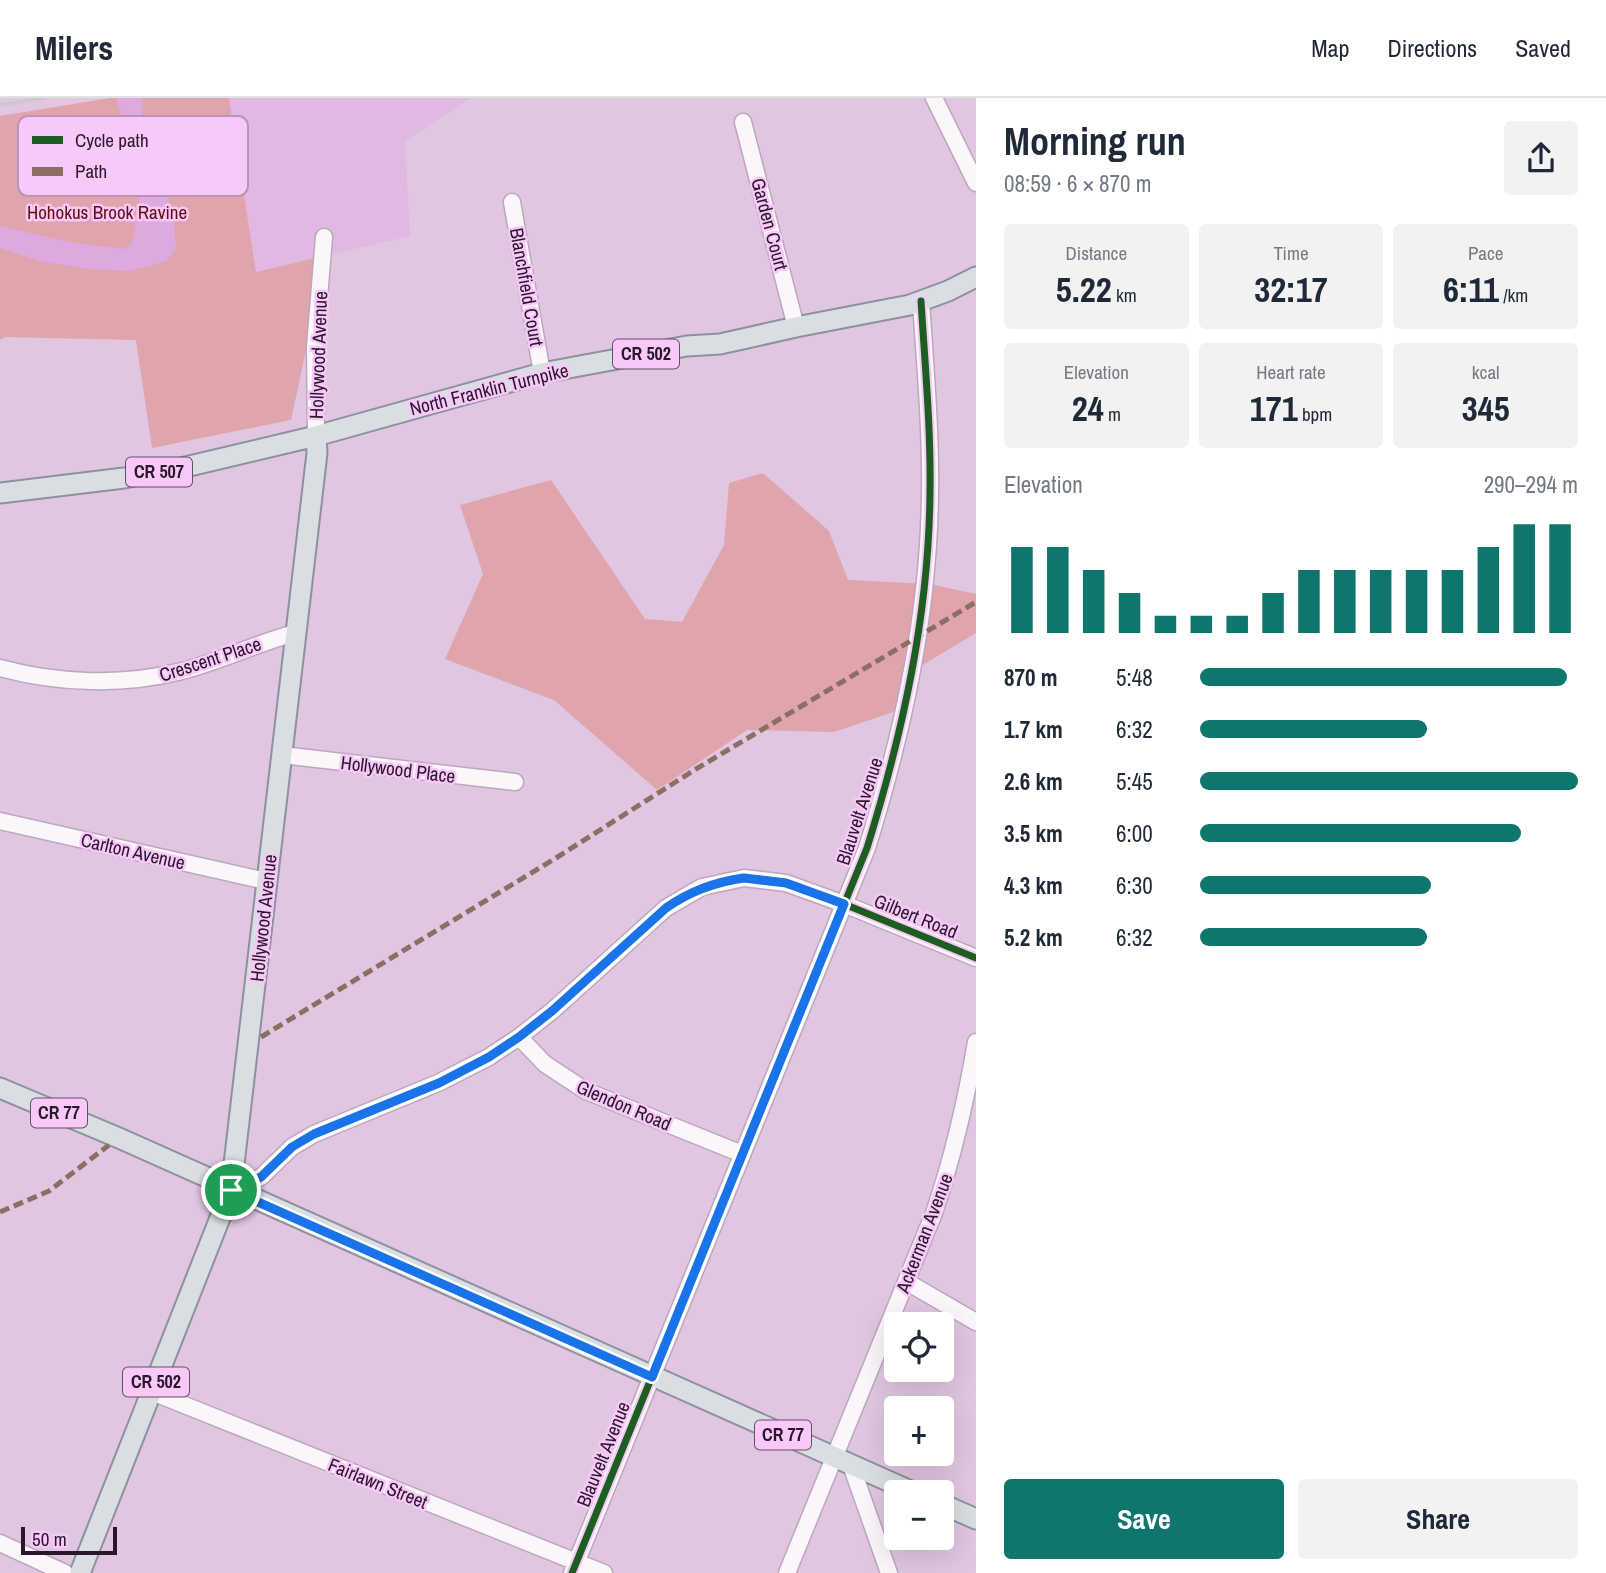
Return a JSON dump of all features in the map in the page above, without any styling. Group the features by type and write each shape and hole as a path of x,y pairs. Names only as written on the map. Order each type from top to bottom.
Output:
{"main road":[{"name":"North Franklin Turnpike","path":"0,493 124,478 181,468 316,436 542,373 687,346 720,344 880,312 921,301 976,277"},
{"name":"Hollywood Avenue","path":"80,1573 231,1190 317,453 316,436"},
{"name":"CR 77","path":"0,1088 886,1480"},
{"path":"954,1509 976,1519"}],"street":[{"path":"934,98 976,183"},
{"name":"Garden Court","path":"743,122 796,327"},
{"name":"Blanchfield Court","path":"512,202 542,373"},
{"name":"Hollywood Avenue","path":"316,436 315,347 324,237"},
{"name":"Blauvelt Avenue","path":"574,1567 867,848 885,790 912,674 922,614 930,495 930,435 921,301"},
{"name":"Crescent Place","path":"0,668 56,679 84,681 152,677 214,662 295,633"},
{"name":"Hollywood Place","path":"282,755 515,782"},
{"name":"Carlton Avenue","path":"0,821 266,881"},
{"name":"Gilbert Road","path":"231,1190 261,1177 292,1147 314,1134 439,1083 489,1057 519,1037 666,908 702,887 723,881 765,879 786,883 976,958"},
{"name":"Glendon Road","path":"519,1037 545,1064 586,1091 742,1154"},
{"name":"Ackerman Avenue","path":"787,1573 843,1461 939,1201 970,1112 976,1042"},
{"path":"907,1282 976,1322"},
{"name":"Fairlawn Street","path":"152,1392 574,1567 604,1573"},
{"path":"843,1461 890,1573"},
{"path":"0,1543 65,1573"}],"shaded area":[{"path":"116,98 143,98 142,116 122,116"},
{"path":"229,98 471,98 405,141 410,236 256,272 244,196 248,196 248,116 232,116"},
{"path":"139,196 167,196 174,221 176,249 165,262 129,271 90,269 43,262 0,248 0,226 74,243 126,249 133,241"}],"green space":[{"name":"Hohokus Brook Ravine","path":"110,98 229,98 232,116 18,116 18,196 244,196 256,272 315,258 309,336 291,420 152,448 136,340 5,337 0,340 0,116"},
{"path":"763,473 829,531 848,580 930,584 976,594 976,633 921,666 908,707 834,732 747,730 657,790 554,700 445,659 483,574 460,505 551,480 645,619 682,622 724,545 729,483"}],"railway":[{"path":"0,105 43,98"}],"marked path":[{"path":"261,1037 556,858 696,769 976,602"},
{"path":"0,1212 49,1191 109,1145"}],"cycle path":[{"path":"572,1573 867,848 892,761 912,672 925,583 928,538 930,445 921,301"},
{"path":"231,1190 261,1177 292,1147 314,1134 438,1083 489,1057 552,1011 666,908 702,887 744,878 786,883 976,958"}],"route":[{"path":"744,878 765,879 786,883 844,904 652,1377 231,1190 261,1177 292,1147 314,1134 439,1083 489,1057 552,1011 666,908 702,887 744,878"}]}
